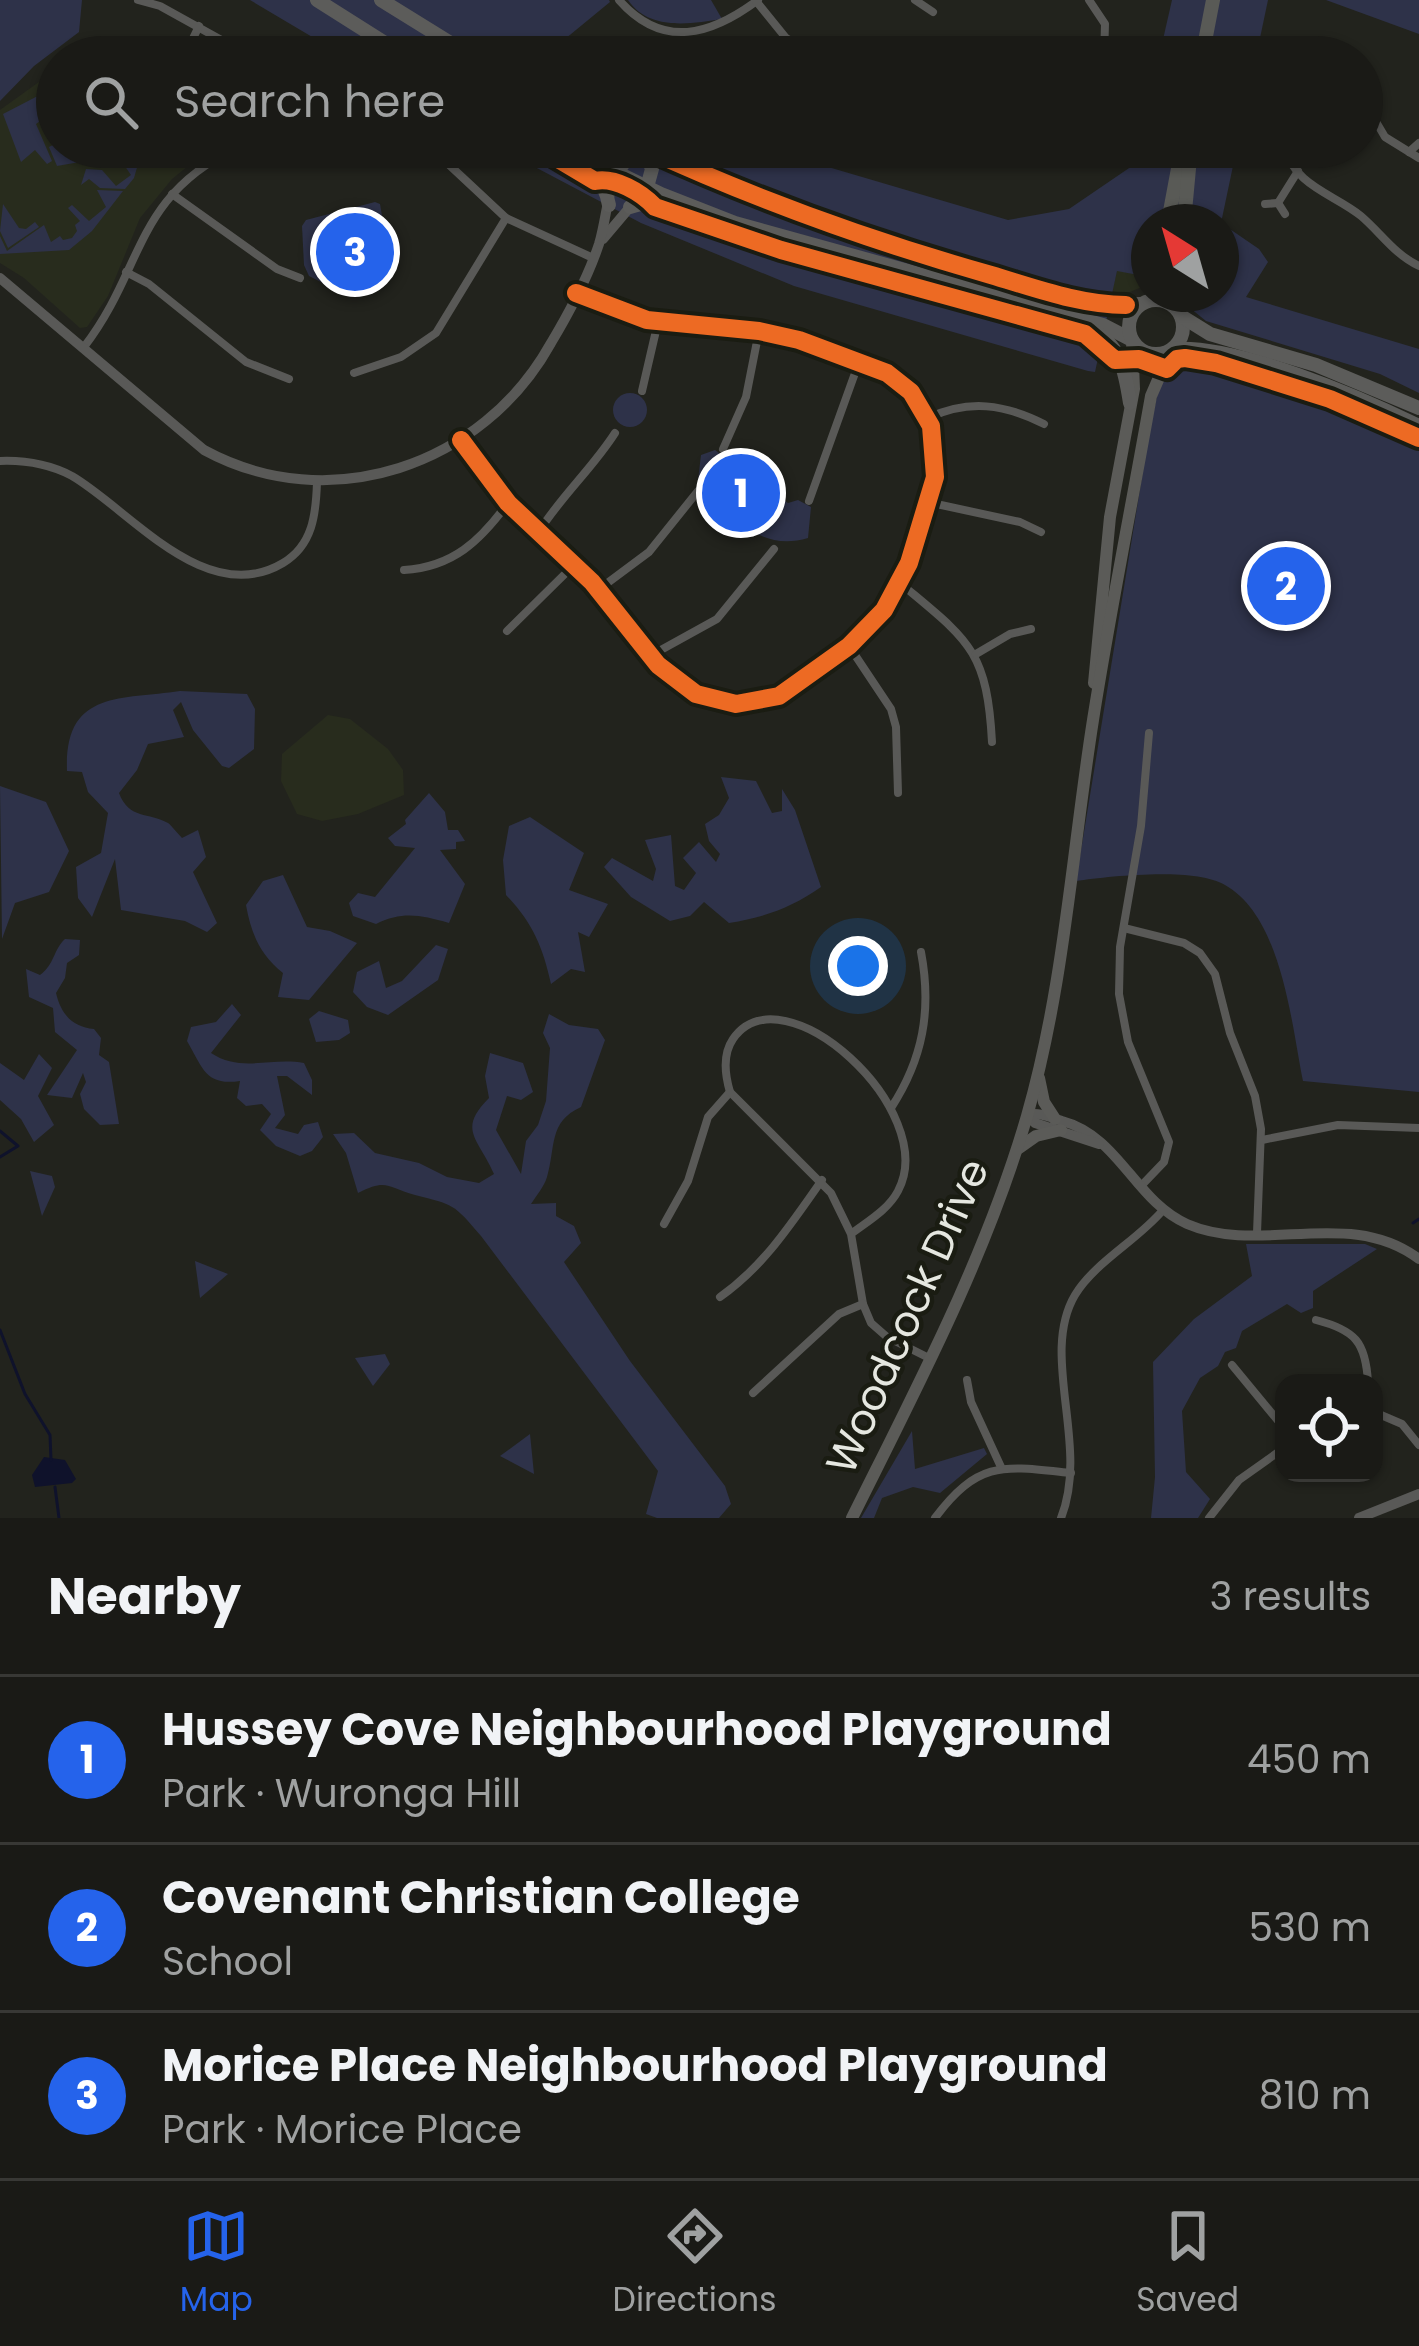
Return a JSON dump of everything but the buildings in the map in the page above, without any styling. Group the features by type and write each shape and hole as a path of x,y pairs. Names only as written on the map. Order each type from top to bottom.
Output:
{"highway":[{"path":"317,0 374,36"},
{"path":"381,0 440,36"},
{"path":"591,168 602,180 609,205"},
{"path":"608,168 719,218"},
{"path":"616,172 619,168"},
{"path":"647,188 652,168"},
{"path":"690,168 802,215 908,251 1093,303 1131,300"},
{"path":"630,207 660,201 1064,314 1103,326 1150,354 1196,349 1279,371 1419,426"},
{"path":"1132,341 1129,322 1136,312"},
{"path":"1178,312 1210,334 1338,373 1419,408"},
{"path":"1064,314 1114,348 1125,370 1130,403"},
{"path":"1172,350 1184,330 1181,315"}],"main road":[{"path":"1206,36 1213,0"},
{"path":"1173,204 1182,168"},
{"path":"1185,204 1186,168"},
{"name":"Woodcock Drive","path":"1094,715 1107,537 1136,375 1132,341"},
{"name":"Woodcock Drive","path":"852,1518 982,1244 1027,1115 1063,947 1094,715 1150,396 1172,350"},
{"path":"1016,1152 1058,1124 1044,1102 1039,1071"}],"street":[{"path":"138,0 216,36"},
{"path":"619,0 642,21 681,32 726,23 757,0 784,36"},
{"path":"915,0 933,12"},
{"path":"1090,0 1105,24 1105,36"},
{"path":"194,36 199,26"},
{"path":"1383,134 1419,158"},
{"path":"1409,152 1419,143"},
{"path":"84,347 113,307 149,224 200,168"},
{"path":"452,168 506,218 595,253"},
{"path":"1295,168 1317,191 1362,217 1397,253 1419,266"},
{"path":"1278,203 1298,171"},
{"path":"0,278 204,450 259,474 316,482 357,479 398,470 461,440 518,392 552,343 595,253 616,172"},
{"path":"595,253 647,188"},
{"path":"172,194 277,269 300,278"},
{"path":"1265,204 1278,203"},
{"path":"1278,203 1285,214"},
{"path":"354,373 400,357 436,333 506,218"},
{"path":"126,272 148,284 245,362 289,379"},
{"path":"461,440 508,503 598,590 650,656 688,689 736,704 779,696 872,626 900,583 936,460 928,418 899,382 799,340 759,331 658,322 576,293"},
{"path":"642,391 658,322"},
{"path":"723,449 746,397 759,331"},
{"path":"809,501 859,362"},
{"path":"928,418 973,404 1022,412 1044,424"},
{"path":"538,532 615,433"},
{"path":"0,461 31,462 66,473 166,548 234,573 272,569 301,548 314,520 316,482"},
{"path":"598,590 649,552 698,491"},
{"path":"927,502 1020,522 1041,532"},
{"path":"404,570 456,557 484,535 508,503"},
{"path":"650,656 718,619 773,549"},
{"path":"507,631 574,565"},
{"path":"900,583 976,654 990,696 992,742"},
{"path":"976,654 1010,634 1031,629"},
{"path":"849,646 891,709 898,793"},
{"path":"1141,1186 1164,1162 1169,1136 1137,1066 1122,1018 1118,970 1138,854 1149,733"},
{"path":"1124,928 1184,943 1209,963 1217,980 1230,1033 1255,1096 1262,1140 1257,1233"},
{"path":"891,1108 920,1050 925,975 921,952"},
{"path":"851,1234 888,1205 903,1181 905,1144 891,1108 866,1072 809,1030 775,1020 751,1024 734,1038 725,1060 730,1092 822,1180 851,1234 863,1304 878,1331 931,1359"},
{"path":"664,1223 688,1181 708,1118 730,1092"},
{"path":"1027,1115 1035,1123 1058,1124 1108,1148 1163,1210 1204,1230 1365,1234 1395,1243 1419,1259"},
{"path":"1262,1140 1338,1125 1419,1128"},
{"path":"720,1297 770,1253 822,1180"},
{"path":"1061,1518 1071,1473 1071,1427 1061,1349 1069,1307 1087,1279 1137,1239 1163,1210"},
{"path":"753,1393 839,1314 863,1304"},
{"path":"1316,1320 1342,1327 1359,1343 1368,1374"},
{"path":"1232,1366 1275,1417"},
{"path":"967,1379 971,1402 1000,1467"},
{"path":"1383,1415 1397,1420 1419,1445"},
{"path":"1209,1518 1239,1480 1275,1454"},
{"path":"935,1518 976,1478 1000,1467 1071,1473"},
{"path":"1359,1518 1419,1494"}],"shaded area":[{"path":"0,0 82,0 79,32 36,36 36,64 0,101"},
{"path":"250,0 610,2 569,36 311,36"},
{"path":"628,0 711,0 722,19 659,21"},
{"path":"1172,0 1268,0 1260,36 1164,36"},
{"path":"1326,0 1419,0 1419,34"},
{"path":"36,84 36,168 186,168 140,218 108,296 87,327 80,328 0,263 0,110"},
{"path":"36,97 36,151 21,162 3,114"},
{"path":"126,168 137,168 125,189 100,188 89,179 81,185 86,169 102,170 116,186 131,175"},
{"path":"537,168 831,168 1008,220 1069,209 1129,168 1233,168 1225,204 1131,204 1131,274 1117,271 1095,372 794,286 641,223"},
{"path":"97,190 123,191 92,231 69,250 0,254 0,236 7,251 44,225 51,242 60,236 72,238 80,221 68,208 72,205 89,221 106,207"},
{"path":"3,204 19,228 35,222 39,227 8,248 0,231"},
{"path":"380,204 391,268 388,274 329,286 309,276 304,265 302,226 306,220"},
{"path":"1239,235 1268,262 1246,297 1419,349 1419,393 1380,374 1206,321 1195,312 1239,312"},
{"path":"1117,270 1131,273 1131,292 1112,291"},
{"path":"1177,355 1381,416 1419,439 1419,1092 1303,1081 1272,946 1244,900 1225,885 1174,875 1076,881 1150,428 1159,387"},
{"path":"630,393 642,398 647,410 642,422 630,427 618,422 613,410 618,398"},
{"path":"715,450 788,503 798,500 811,507 808,538 778,541 752,532 704,495 698,480 701,455"},
{"path":"180,691 247,694 255,709 254,749 229,768 222,766 193,730 181,702 173,710 184,737 148,744 137,770 119,793 128,808 168,823 182,838 198,830 206,857 193,872 217,923 207,932 185,921 121,910 115,859 92,917 78,898 76,867 101,853 108,813 88,792 82,772 67,771 75,726 100,704"},
{"path":"328,715 350,719 388,749 403,770 404,795 358,814 322,821 297,814 281,781 282,754"},
{"path":"721,777 756,781 772,813 782,811 782,789 795,810 821,887 788,906 742,921 729,923 704,902 690,916 670,921 631,897 604,867 612,858 653,881 656,869 645,840 671,835 675,886 684,890 696,873 683,858 699,842 716,862 720,854 709,841 705,824 719,815 729,798"},
{"path":"0,786 46,802 69,851 49,892 15,903 2,939"},
{"path":"429,793 445,812 448,830 458,830 465,841 456,842 456,849 440,850 465,884 449,923 412,916 376,924 353,916 349,903 358,893 375,897 415,848 395,846 388,838 406,824"},
{"path":"530,817 584,853 569,890 608,904 589,937 578,932 585,972 571,969 551,984 535,936 506,895 503,860 509,826"},
{"path":"283,875 307,927 357,943 309,1000 278,997 283,973 263,951 248,915 246,905 263,881"},
{"path":"65,939 80,940 79,955 67,963 58,1000 69,1018 94,1029 101,1038 99,1055 109,1062 119,1124 100,1125 84,1109 83,1073 72,1098 47,1095 77,1050 55,1032 53,1008 29,997 26,969 40,975"},
{"path":"436,945 448,949 438,980 388,1015 367,1007 353,992 357,972 379,961 386,988 402,981"},
{"path":"232,1004 241,1015 211,1053 233,1062 304,1063 312,1080 312,1095 287,1076 277,1076 285,1115 275,1128 298,1134 304,1125 318,1122 323,1137 312,1151 300,1156 276,1146 260,1130 271,1114 262,1104 246,1106 237,1098 240,1081 219,1081 206,1073 187,1041 191,1027 216,1022"},
{"path":"319,1011 348,1020 350,1033 339,1040 316,1042 309,1019"},
{"path":"549,1014 569,1025 598,1029 605,1040 581,1107 558,1128 547,1177 531,1204 556,1203 556,1216 574,1226 581,1243 564,1262 630,1361 725,1486 731,1504 719,1518 646,1514 658,1471 481,1236 446,1204 387,1185 358,1193 346,1153 333,1134 354,1133 375,1153 479,1183 494,1174 472,1127 489,1098 485,1076 490,1053 523,1063 533,1092 521,1100 507,1096 496,1130 521,1174 526,1141 546,1101 550,1048 543,1033"},
{"path":"39,1054 52,1068 38,1096 54,1125 34,1142 21,1119 0,1100 0,1063 24,1080"},
{"path":"30,1171 52,1176 55,1187 42,1216"},
{"path":"1246,1244 1365,1244 1377,1249 1313,1291 1313,1308 1301,1313 1287,1304 1242,1331 1236,1348 1225,1352 1218,1366 1200,1378 1182,1411 1186,1472 1210,1499 1198,1518 1151,1518 1153,1362 1194,1319 1252,1276"},
{"path":"195,1261 228,1274 200,1298"},
{"path":"385,1354 390,1364 373,1386 355,1358"},
{"path":"912,1431 915,1469 984,1448 987,1454 940,1493 913,1487 882,1498 874,1518 861,1518"},
{"path":"530,1434 534,1474 500,1456"},
{"path":"44,1457 65,1460 76,1479 35,1487 32,1475"}],"waterway":[{"path":"0,1131 18,1146 0,1157"},
{"path":"1413,1223 1419,1219"},
{"path":"0,1330 25,1394 50,1435 51,1460"},
{"path":"55,1487 59,1518"}],"cycle path":[{"path":"573,168 595,181 627,187 655,207 781,250 1085,334 1115,360 1139,359 1167,369 1185,358 1216,363 1330,399 1419,438"},
{"path":"690,168 902,248 1058,295 1126,305"},
{"path":"461,440 508,503 592,582 658,665 696,694 736,704 779,696 849,646 884,610 909,563 935,477 931,426 911,392 887,373 799,340 759,331 647,320 576,293"}],"place":[{"name":"Morice Place Neighbourhood Playground","path":"355,252"},
{"name":"Hussey Cove Neighbourhood Playground","path":"741,493"},
{"name":"Covenant Christian College","path":"1286,586"}]}
